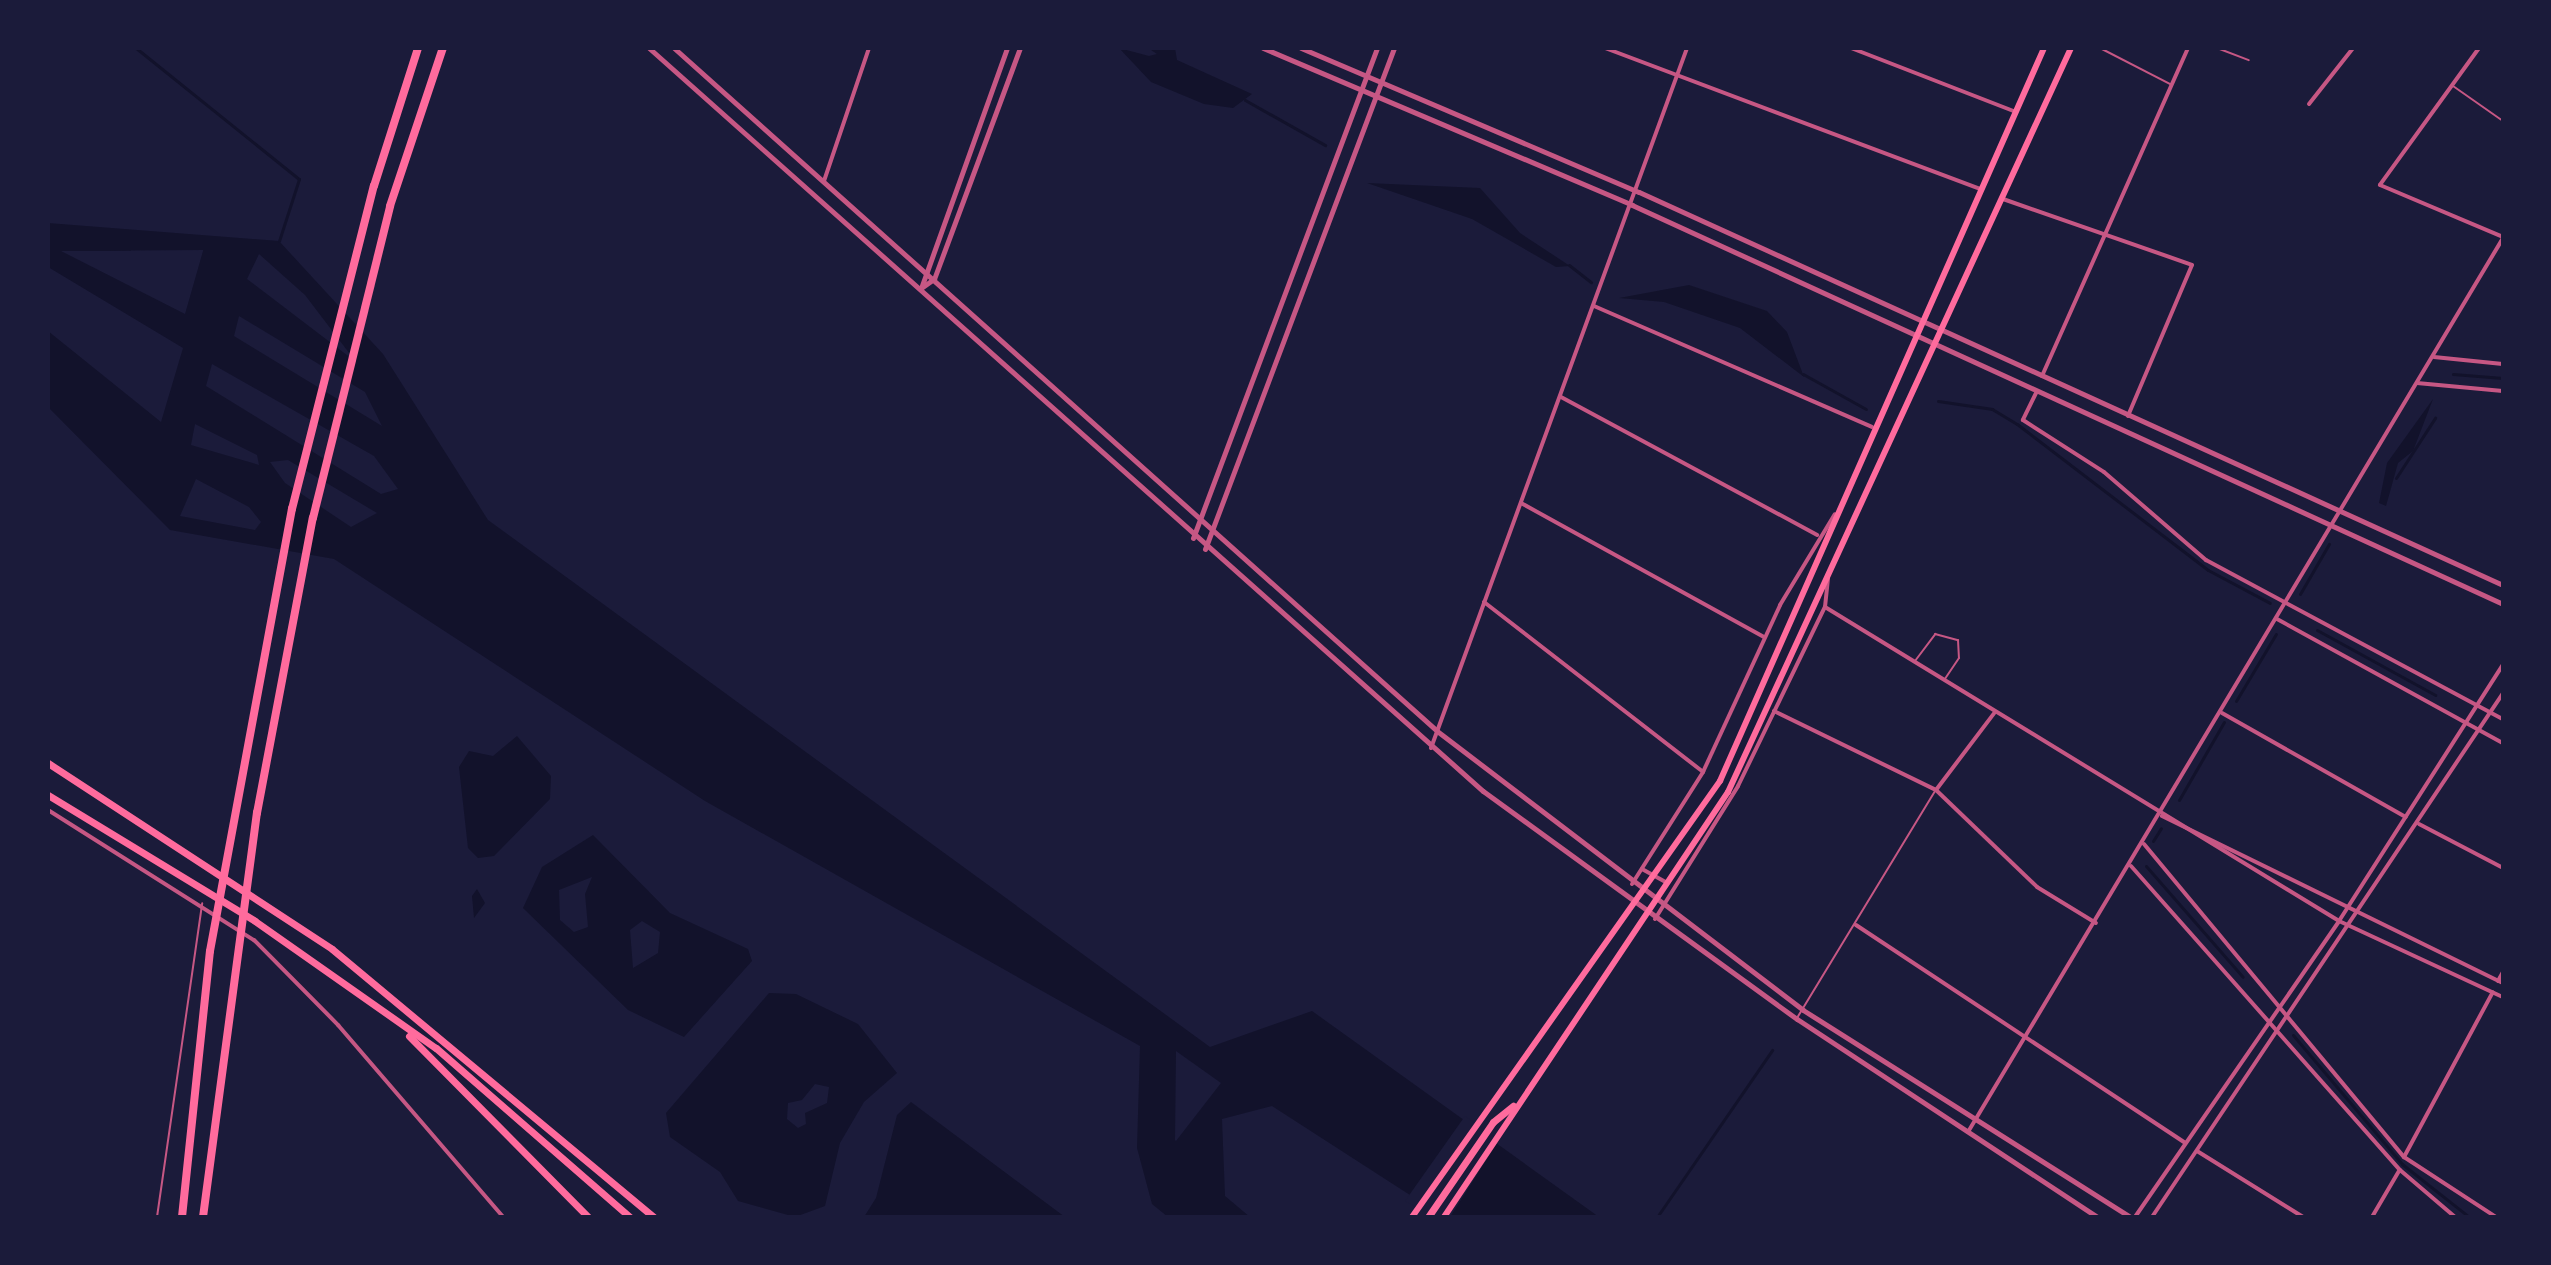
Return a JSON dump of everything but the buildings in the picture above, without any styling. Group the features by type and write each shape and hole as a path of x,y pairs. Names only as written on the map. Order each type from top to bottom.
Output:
{"highway":[{"path":"182,1217 210,951 292,509 374,186 418,48"},
{"path":"203,1217 235,962 313,518 390,206 443,48"},
{"path":"48,763 343,957 654,1217"},
{"path":"48,795 255,921 492,1093 630,1217"},
{"path":"399,1026 588,1217"},
{"path":"1428,1217 1493,1122 1513,1106"}],"main road":[{"path":"1412,1217 1720,781 1872,427 2044,48"},
{"path":"1444,1217 1513,1106 1728,792 1818,590 1944,331 2071,48"}],"street":[{"path":"649,48 921,288 1205,549 1431,748 1655,919 1797,1019 2097,1217"},
{"path":"674,48 934,279 1215,536 1437,731 1632,884 1803,1010 1974,1121 2132,1217 2339,921 2503,665"},
{"path":"824,181 869,48"},
{"path":"921,288 1007,48"},
{"path":"921,288 934,279 1020,48"},
{"path":"1263,48 1632,205 1936,348 2503,604"},
{"path":"1301,48 1639,192 2503,585"},
{"path":"1193,538 1203,525 1377,48"},
{"path":"1205,549 1215,536 1394,48"},
{"path":"1605,48 1677,79 1981,189"},
{"path":"1431,748 1639,192 1687,48"},
{"path":"1851,48 2016,112"},
{"path":"2042,376 2188,48"},
{"path":"2309,104 2353,48"},
{"path":"1968,1132 2030,1035 2503,238 2380,185 2479,48"},
{"path":"2003,199 2104,238 2192,265 2128,416"},
{"path":"1594,306 1872,427"},
{"path":"2433,357 2503,364"},
{"path":"2417,383 2503,391"},
{"path":"2036,393 2023,420 2104,472 2206,560 2503,719"},
{"path":"1561,397 1817,535"},
{"path":"1521,503 1765,637"},
{"path":"1632,884 1703,772 1765,637 1817,535 1835,514"},
{"path":"1655,919 1774,711 1825,607 1827,574"},
{"path":"1484,602 1703,772"},
{"path":"1825,607 2160,816 2349,927 2503,997"},
{"path":"2277,619 2503,743"},
{"path":"2152,1217 2419,824 2503,693"},
{"path":"1774,711 1936,790 2037,887 2096,923"},
{"path":"1936,790 1995,711"},
{"path":"2222,713 2406,817"},
{"path":"48,810 202,903 254,940 338,1025 503,1217"},
{"path":"2160,816 2172,816 2357,916 2500,982 2503,972"},
{"path":"2419,824 2503,868"},
{"path":"2144,844 2290,1012 2404,1157 2496,1217"},
{"path":"2131,866 2280,1028 2400,1170 2455,1217"},
{"path":"1642,869 1675,888"},
{"path":"1856,925 2030,1035 2185,1143"},
{"path":"2404,1157 2493,992"},
{"path":"2197,1151 2303,1217"},
{"path":"2372,1217 2400,1170"}],"lane":[{"path":"2100,48 2173,85"},
{"path":"2217,48 2249,60"},
{"path":"2452,86 2503,121"},
{"path":"1915,662 1935,634 1958,640 1959,658 1944,680"},
{"path":"1797,1019 1936,790"},
{"path":"157,1217 202,903"}],"shaded area":[{"path":"1119,48 1149,56 1157,54 1148,48 1175,48 1177,60 1252,94 1233,108 1204,104 1151,82"},
{"path":"1367,183 1480,188 1520,233 1570,266 1556,267 1472,219"},
{"path":"48,223 279,241 383,354 488,520 1210,1047 1312,1011 1599,1217 1444,1217 1272,1106 1222,1119 1225,1196 1250,1217 1168,1217 1152,1204 1137,1148 1140,1046 705,801 334,559 170,530 48,407 48,331 161,422 183,348 48,267","holes":["203,250 185,314 61,251","259,254 305,295 356,362 247,279","239,316 365,392 382,426 234,336","212,364 374,456 398,489 381,494 206,386","195,424 257,455 259,465 191,445","288,460 377,513 351,527 285,483 270,462","196,479 249,507 261,522 255,530 180,516","1176,1051 1221,1083 1175,1140"]},
{"path":"1689,285 1767,311 1787,332 1804,377 1740,328 1664,302 1619,298"},
{"path":"2433,399 2413,451 2398,463 2386,506 2379,503 2387,463"},
{"path":"517,736 551,776 550,799 494,856 478,858 468,848 459,767 469,751 493,756"},
{"path":"593,835 670,913 748,949 752,961 684,1037 628,1010 523,908 542,867","holes":["592,877 585,894 588,927 574,932 560,920 559,890","642,921 660,932 658,953 633,968 630,930"]},
{"path":"477,889 485,903 474,918 472,896"},
{"path":"769,993 796,994 858,1024 897,1073 864,1102 840,1143 825,1206 795,1217 738,1201 720,1172 670,1137 666,1113","holes":["815,1084 829,1087 827,1103 805,1113 806,1124 798,1128 787,1119 788,1103 802,1100"]},
{"path":"911,1102 1065,1217 864,1217 876,1198 897,1115"}],"pier":[{"path":"1465,1116 1499,1140 1450,1217 1435,1217 1405,1201"}],"waterway":[{"path":"136,48 299,179 279,241"},
{"path":"1245,100 1325,145"},
{"path":"1569,265 1591,282"},
{"path":"1803,374 1866,409"},
{"path":"2453,374 2503,378"},
{"path":"1938,401 1992,409 2017,424 2208,570 2270,603"},
{"path":"2396,478 2435,418"},
{"path":"2300,594 2329,544"},
{"path":"2317,630 2435,695"},
{"path":"2236,701 2276,634"},
{"path":"2179,800 2224,722"},
{"path":"2153,841 2161,828"},
{"path":"2146,866 2243,977"},
{"path":"2293,1035 2402,1164 2469,1217"},
{"path":"1657,1217 1772,1050"}]}
